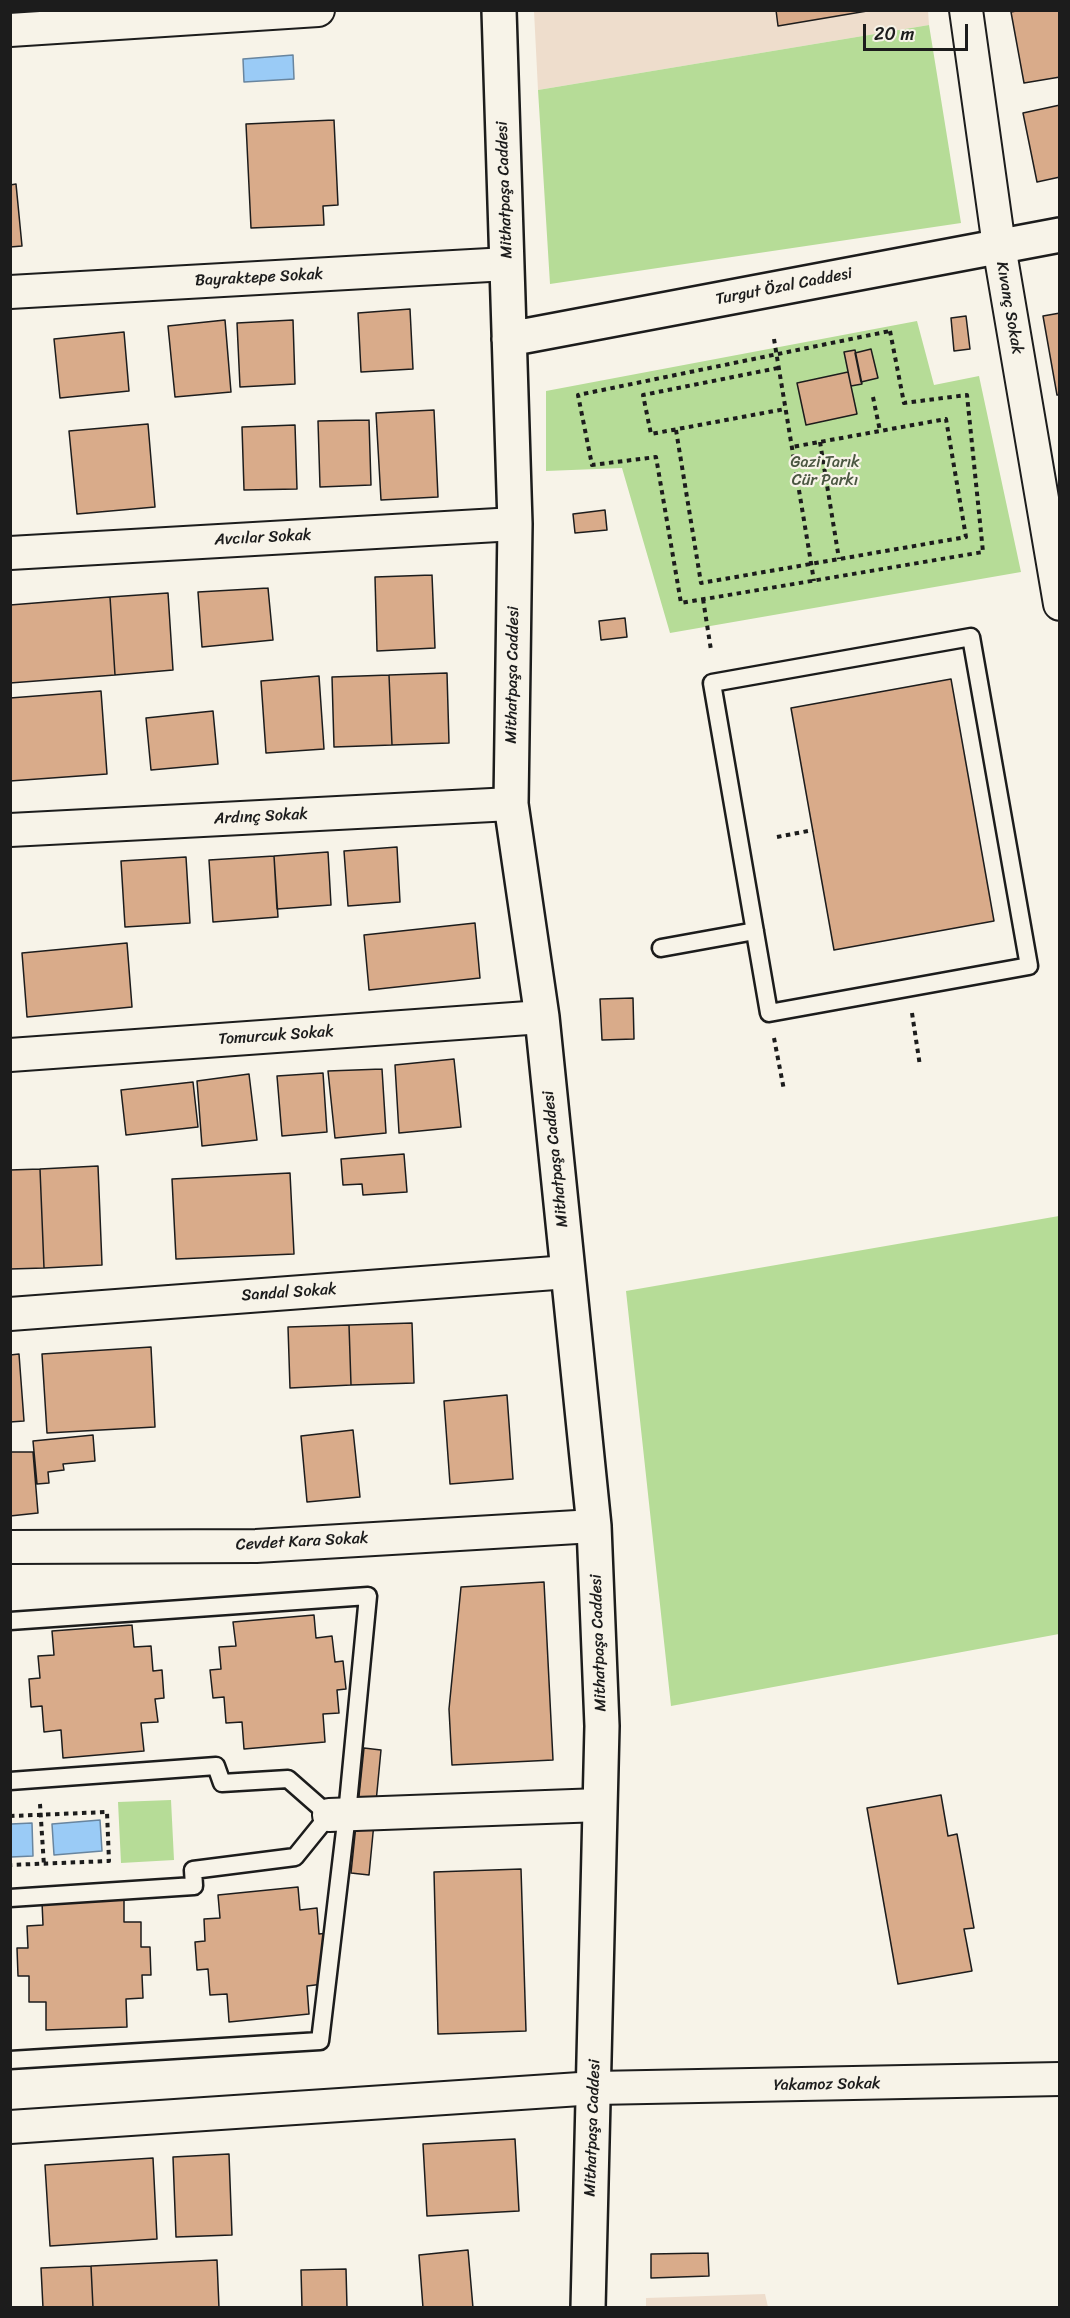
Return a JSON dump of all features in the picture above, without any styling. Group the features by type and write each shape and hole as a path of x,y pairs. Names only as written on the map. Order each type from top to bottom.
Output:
{"street":[{"path":"10,30 318,10"},
{"name":"Mithatpaşa Caddesi","path":"499,10 515,524 512,804 542,1017 594,1526 602,1726 588,2307"},
{"name":"Kıvanç Sokak","path":"966,10 999,246 1059,604"},
{"name":"Turgut Özal Caddesi","path":"509,339 1059,235"},
{"name":"Bayraktepe Sokak","path":"10,292 507,264"},
{"name":"Avcılar Sokak","path":"10,553 515,524"},
{"name":"Ardınç Sokak","path":"10,830 512,804"},
{"name":"Tomurcuk Sokak","path":"10,1055 542,1017"},
{"name":"Sandal Sokak","path":"10,1314 568,1272"},
{"name":"Cevdet Kara Sokak","path":"10,1547 256,1546 594,1526"},
{"path":"338,1815 600,1804"},
{"name":"Yakamoz Sokak","path":"10,2127 595,2088 1059,2079"}],"lane":[{"path":"971,637 1029,966 769,1013 755,931 712,683 971,637"},
{"path":"661,948 755,931"},
{"path":"10,1621 368,1596 338,1815 320,2041 10,2060"},
{"path":"10,1781 216,1766 222,1783 288,1779 338,1815"},
{"path":"10,1898 194,1886 193,1870 295,1857 338,1815"}],"path":[{"path":"890,331 904,402 967,395 983,552 814,581 681,603 656,457 592,465 578,395 890,331"},
{"path":"774,339 814,581"},
{"path":"778,368 644,395 651,434 785,409"},
{"path":"873,397 880,431"},
{"path":"675,430 701,583 966,537 946,419 792,447"},
{"path":"820,442 839,559"},
{"path":"703,599 711,650"},
{"path":"777,837 813,830"},
{"path":"907,988 920,1066"},
{"path":"769,1013 783,1090"},
{"path":"39,1792 44,1872"},
{"path":"10,1816 107,1812 109,1861 10,1865"}],"shaded area":[{"path":"928,10 929,25 538,90 534,11"},
{"path":"765,2294 768,2307 646,2307 646,2298"}],"green space":[{"path":"929,25 961,223 550,284 538,90"},
{"name":"Gazi Tarık Cür Parkı","path":"917,321 934,385 979,376 1021,572 670,633 622,468 546,471 546,391"},
{"path":"1059,1216 1059,1634 671,1706 626,1291"},
{"path":"171,1800 174,1860 121,1863 118,1802"}],"water":[{"path":"293,55 294,79 244,82 243,59"},
{"path":"100,1820 102,1851 54,1855 52,1824"},
{"path":"32,1823 33,1856 11,1857 11,1824"}],"building":[{"path":"776,10 873,10 778,26"},
{"path":"1060,10 1060,77 1024,83 1011,12"},
{"path":"1060,105 1060,177 1037,182 1023,113"},
{"path":"334,120 338,205 323,206 324,225 251,228 246,124"},
{"path":"16,184 22,246 10,247 10,185"},
{"path":"410,309 413,369 361,372 358,313"},
{"path":"1060,313 1060,395 1057,395 1043,316"},
{"path":"966,316 970,349 954,351 951,318"},
{"path":"225,320 231,392 175,397 168,326"},
{"path":"293,320 295,384 240,387 237,323"},
{"path":"124,332 129,391 60,398 54,339"},
{"path":"871,349 878,378 861,382 855,353"},
{"path":"855,350 862,384 851,386 844,352"},
{"path":"848,372 857,414 806,425 797,383"},
{"path":"434,410 438,497 381,500 376,413"},
{"path":"369,420 371,485 320,487 318,421"},
{"path":"148,424 155,507 77,514 69,431"},
{"path":"295,425 297,489 244,490 242,427"},
{"path":"605,510 607,530 575,533 573,514"},
{"path":"432,575 435,648 377,651 375,577"},
{"path":"268,588 273,640 202,647 198,592"},
{"path":"168,593 173,670 115,675 110,597"},
{"path":"110,597 115,675 10,683 10,605"},
{"path":"625,618 627,637 601,640 599,621"},
{"path":"447,673 449,743 392,745 389,675"},
{"path":"389,675 392,745 334,747 332,677"},
{"path":"319,676 324,749 266,753 261,681"},
{"path":"951,679 994,921 834,950 791,708"},
{"path":"101,691 107,774 10,781 10,698"},
{"path":"213,711 218,764 151,770 146,718"},
{"path":"397,847 400,902 348,906 344,851"},
{"path":"328,852 331,905 277,909 274,856"},
{"path":"274,856 278,917 213,922 209,860"},
{"path":"186,857 190,923 125,927 121,861"},
{"path":"475,923 480,978 369,990 364,935"},
{"path":"127,943 132,1007 27,1017 22,953"},
{"path":"633,998 634,1039 602,1040 600,999"},
{"path":"454,1059 461,1127 399,1133 395,1065"},
{"path":"382,1069 386,1133 335,1138 328,1071"},
{"path":"323,1073 327,1132 282,1136 277,1076"},
{"path":"249,1074 257,1140 202,1146 197,1081"},
{"path":"193,1082 198,1127 126,1135 121,1090"},
{"path":"404,1154 407,1192 363,1195 362,1184 343,1185 341,1159"},
{"path":"98,1166 102,1265 44,1268 40,1169"},
{"path":"40,1169 44,1268 10,1269 10,1170"},
{"path":"290,1173 294,1254 176,1259 172,1179"},
{"path":"412,1323 414,1383 351,1385 349,1325"},
{"path":"349,1325 351,1385 290,1388 288,1327"},
{"path":"151,1347 155,1427 47,1433 42,1354"},
{"path":"19,1354 24,1421 10,1422 10,1355"},
{"path":"507,1395 513,1479 450,1484 444,1401"},
{"path":"353,1430 360,1497 307,1502 301,1436"},
{"path":"93,1435 95,1461 63,1464 64,1470 48,1472 49,1483 37,1484 33,1441"},
{"path":"10,1452 33,1452 38,1513 10,1516"},
{"path":"544,1582 553,1760 452,1765 449,1709 461,1587"},
{"path":"314,1615 316,1638 332,1636 335,1662 343,1661 346,1689 337,1690 339,1713 323,1714 325,1742 244,1749 242,1722 226,1723 224,1697 213,1698 210,1670 221,1669 219,1647 236,1646 233,1622"},
{"path":"132,1625 134,1647 151,1646 153,1671 162,1670 164,1698 155,1699 158,1722 141,1723 144,1751 63,1758 61,1730 44,1732 42,1706 31,1707 29,1679 40,1678 38,1656 54,1655 52,1631"},
{"path":"364,1748 381,1750 369,1875 351,1873"},
{"path":"941,1795 948,1836 957,1834 974,1928 964,1929 972,1971 898,1984 867,1808"},
{"path":"521,1869 526,2031 438,2034 434,1872"},
{"path":"298,1887 300,1910 317,1908 319,1934 328,1933 323,1984 307,1986 309,2014 229,2022 227,1994 210,1995 208,1969 197,1970 195,1942 205,1941 204,1919 220,1918 218,1895"},
{"path":"124,1900 124,1922 141,1922 141,1947 150,1947 151,1975 142,1975 143,1998 126,1999 127,2027 46,2030 46,2002 29,2002 29,1976 18,1976 17,1948 28,1948 27,1926 43,1925 42,1902"},
{"path":"515,2139 519,2211 427,2216 423,2144"},
{"path":"229,2154 232,2235 176,2237 173,2157"},
{"path":"153,2158 157,2239 50,2246 45,2165"},
{"path":"468,2250 473,2308 423,2308 419,2255"},
{"path":"708,2253 709,2276 651,2278 651,2254"},
{"path":"217,2260 219,2308 93,2308 91,2266"},
{"path":"91,2266 93,2308 43,2308 41,2268"},
{"path":"346,2269 347,2308 302,2308 301,2270"}]}
